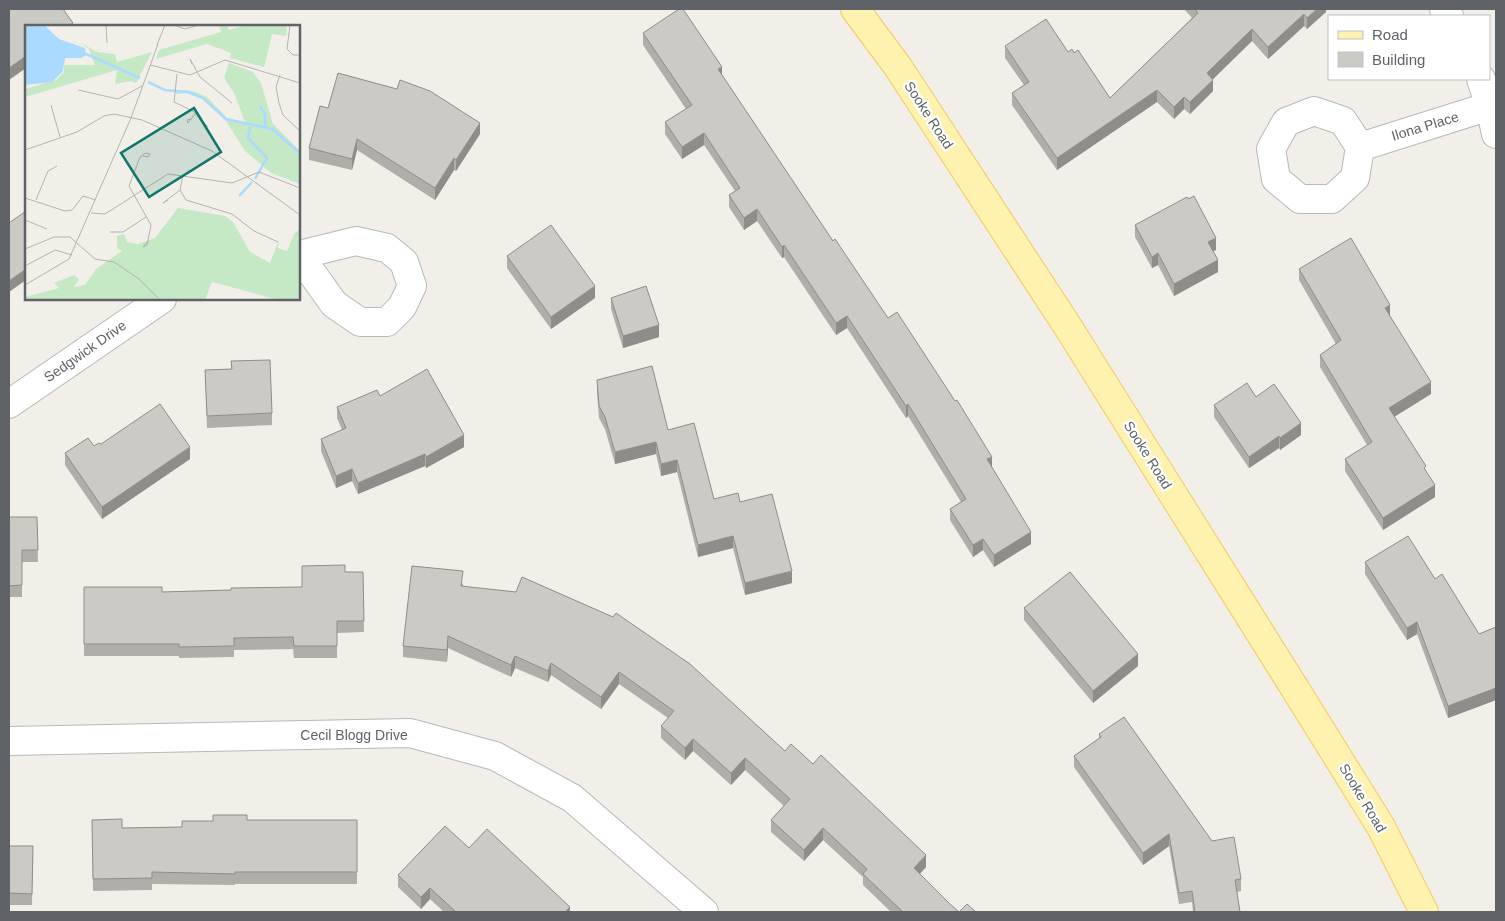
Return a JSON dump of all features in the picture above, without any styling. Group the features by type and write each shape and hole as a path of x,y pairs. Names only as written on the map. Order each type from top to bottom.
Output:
{"main road":[{"name":"Sooke Road","path":"855,9 898,67 1062,319 1279,662 1381,827 1424,912"}],"street":[{"path":"1481,80 1490,106 1496,134"},
{"name":"Ilona Place","path":"1360,147 1490,106"},
{"name":"Sedgwick Drive","path":"9,404 161,300"},
{"name":"Cecil Blogg Drive","path":"9,741 410,733 495,756 572,798 704,912"}],"building":[{"path":"9,9 63,9 73,23 70,25 25,25 25,57 9,68"},
{"path":"679,9 683,9 722,67 718,69 833,241 835,239 888,318 897,312 955,401 957,400 992,457 987,459 1031,532 994,555 983,539 973,545 950,509 966,499 908,404 906,406 847,316 836,323 784,245 782,247 757,209 744,218 729,195 740,188 704,133 682,147 665,122 692,105 643,33"},
{"path":"1195,9 1317,9 1307,18 1304,14 1268,47 1252,29 1207,73 1213,80 1190,102 1184,97 1174,107 1157,90 1057,158 1012,93 1029,82 1005,46 1046,19 1068,52 1072,49 1074,53 1078,50 1110,98 1198,13"},
{"path":"338,73 397,89 400,80 430,91 480,123 435,188 357,139 352,159 309,148 320,106 328,108"},
{"path":"1194,196 1216,238 1208,242 1218,260 1174,284 1158,253 1152,257 1135,225 1187,197 1188,199"},
{"path":"25,212 25,270 9,281 9,223"},
{"path":"551,225 595,286 551,317 507,256"},
{"path":"1351,238 1390,305 1385,308 1431,382 1389,408 1426,466 1424,468 1435,485 1383,518 1345,459 1372,442 1320,355 1341,340 1299,269"},
{"path":"646,286 659,325 623,336 611,298"},
{"path":"270,360 272,413 207,416 205,370 232,369 231,361"},
{"path":"652,366 668,430 694,423 714,499 738,493 740,502 772,494 792,571 745,583 733,536 698,545 677,460 661,464 656,442 615,452 605,417 599,406 597,380"},
{"path":"427,369 464,435 426,457 425,454 358,483 352,469 336,476 321,439 346,428 337,407 377,390 380,396"},
{"path":"1247,383 1256,397 1274,384 1301,423 1249,457 1214,405"},
{"path":"160,404 190,447 102,507 65,453 88,438 94,446 99,443 101,444"},
{"path":"9,517 37,517 38,550 22,550 22,585 9,586"},
{"path":"1408,536 1435,579 1442,574 1479,634 1496,627 1496,688 1448,706 1417,622 1407,628 1365,562"},
{"path":"345,565 345,572 363,572 364,621 337,621 337,646 294,646 293,637 234,638 234,646 179,647 179,644 84,644 84,587 162,587 162,592 231,590 231,588 302,587 302,566"},
{"path":"412,566 463,571 461,586 516,592 522,577 613,617 616,613 690,664 785,751 791,744 813,764 821,755 926,855 914,868 959,912 903,912 863,874 867,869 823,828 804,850 771,820 790,799 745,758 731,773 693,739 685,748 661,726 674,711 619,672 601,697 551,663 548,671 515,656 511,665 448,636 447,650 403,646"},
{"path":"1070,572 1138,654 1093,691 1024,608"},
{"path":"1124,717 1212,841 1234,837 1241,879 1235,880 1240,912 1195,912 1192,891 1179,893 1169,834 1143,853 1074,756 1101,737 1099,734"},
{"path":"213,815 247,815 247,820 357,820 357,872 235,872 235,874 152,872 152,878 93,879 92,820 122,819 122,828 182,827 182,821 213,821"},
{"path":"445,826 469,848 487,829 570,907 565,912 456,912 430,888 421,897 398,875"},
{"path":"9,846 33,846 32,894 9,893"},
{"path":"967,904 976,912 959,912"}]}
